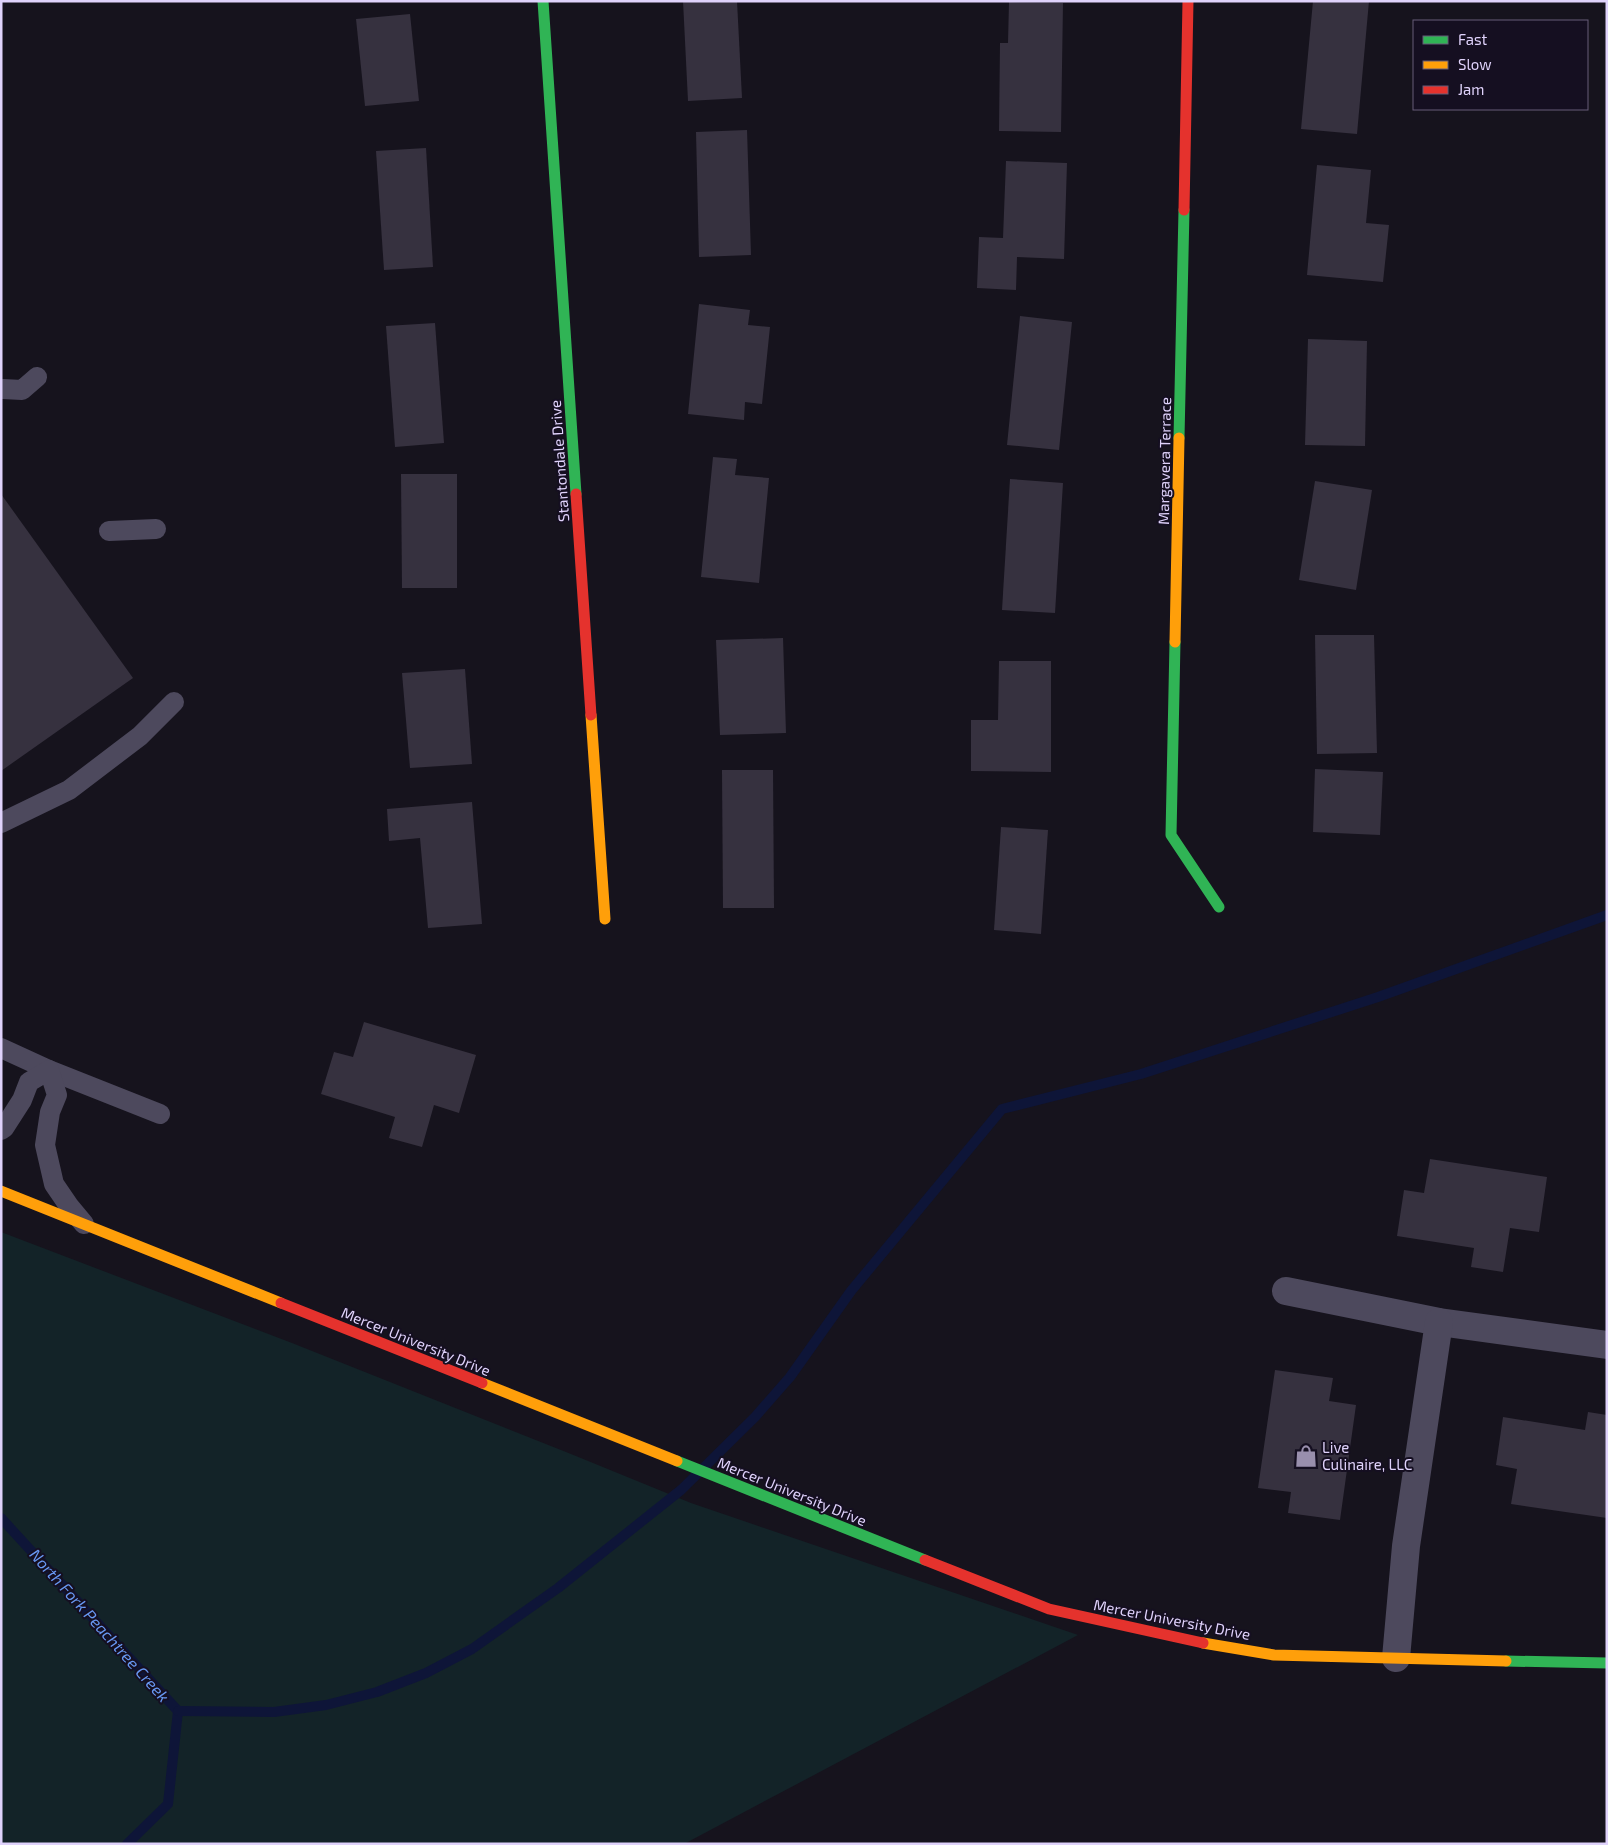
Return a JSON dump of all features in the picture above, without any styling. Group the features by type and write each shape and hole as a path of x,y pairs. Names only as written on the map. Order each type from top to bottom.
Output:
{"street":[{"name":"Stantondale Drive","path":"543,1 605,919"},
{"name":"Margavera Terrace","path":"1188,1 1171,835 1220,907"},
{"name":"Mercer University Drive","path":"1,1192 1049,1609 1185,1640 1274,1655 1607,1663"},
{"path":"1286,1291 1439,1322 1607,1345"},
{"path":"1396,1658 1406,1546 1439,1322"}],"lane":[{"path":"4,389 22,390 37,377"},
{"path":"109,531 156,529"},
{"path":"1,823 69,790 140,736 174,702"},
{"path":"1,1048 50,1070 160,1114"},
{"path":"1,1130 22,1100 29,1082 50,1070"},
{"path":"50,1070 57,1095 50,1112 45,1145 54,1184 85,1225"}],"shaded area":[{"path":"1,1232 292,1343 691,1503 1078,1635 684,1844 1,1844"}],"building":[{"path":"683,1 737,1 742,98 688,101"},
{"path":"1313,1 1369,1 1357,134 1301,129"},
{"path":"1009,2 1063,3 1061,132 999,131 1000,43 1008,43"},
{"path":"410,14 419,101 365,106 356,19"},
{"path":"747,130 751,255 699,257 696,132"},
{"path":"426,148 433,267 384,270 376,151"},
{"path":"1006,161 1067,163 1064,259 1017,257 1016,290 977,288 979,237 1003,238"},
{"path":"1317,165 1371,170 1366,223 1389,225 1383,282 1307,275"},
{"path":"699,304 750,310 748,325 770,327 762,404 745,402 744,420 688,414"},
{"path":"1020,316 1072,322 1059,450 1007,445"},
{"path":"435,323 444,443 395,447 386,326"},
{"path":"1308,339 1367,341 1365,446 1305,445"},
{"path":"713,457 737,459 735,475 769,478 759,583 701,577"},
{"path":"401,474 457,474 457,588 402,588"},
{"path":"1010,479 1063,483 1055,613 1002,610"},
{"path":"1315,481 1372,490 1356,590 1299,580"},
{"path":"1,494 133,678 1,771"},
{"path":"1315,635 1374,635 1377,753 1317,754"},
{"path":"783,638 786,733 720,735 716,640"},
{"path":"999,661 1051,661 1051,772 971,771 971,720 998,720"},
{"path":"465,669 472,764 410,768 402,673"},
{"path":"1315,769 1383,772 1380,835 1313,832"},
{"path":"722,770 773,770 774,908 723,908"},
{"path":"472,802 482,924 428,928 420,838 389,841 387,809"},
{"path":"1001,827 1048,830 1041,934 994,930"},
{"path":"364,1022 476,1055 459,1113 434,1105 422,1147 389,1138 395,1117 321,1094 334,1052 353,1057"},
{"path":"1430,1159 1547,1177 1539,1232 1510,1228 1503,1272 1471,1267 1474,1248 1397,1236 1404,1190 1424,1193"},
{"path":"1275,1370 1333,1378 1329,1401 1356,1405 1340,1520 1288,1513 1291,1492 1258,1488"},
{"path":"1588,1412 1607,1415 1607,1518 1511,1504 1517,1469 1496,1465 1503,1417 1585,1430"}],"waterway":[{"path":"178,1711 274,1712 326,1705 377,1692 426,1673 472,1649 558,1588 681,1490 755,1417 790,1377 851,1291 1002,1109 1141,1074 1378,997 1607,915"},
{"name":"North Fork Peachtree Creek","path":"1,1518 178,1711 168,1804 127,1844"}],"traffic: fast":[{"path":"543,1 576,494"},
{"path":"1179,438 1184,210"},
{"path":"1175,642 1171,835 1219,907"},
{"path":"677,1461 925,1560"},
{"path":"1506,1661 1607,1663"}],"traffic: slow":[{"path":"1175,642 1179,438"},
{"path":"591,715 605,919"},
{"path":"1,1191 281,1303"},
{"path":"482,1383 677,1461"},
{"path":"1203,1643 1274,1655 1506,1661"}],"traffic: jam":[{"path":"1184,210 1188,1"},
{"path":"576,494 591,715"},
{"path":"281,1303 482,1383"},
{"path":"925,1560 1049,1609 1203,1643"}],"place":[{"name":"Live Culinaire, LLC","path":"1306,1456"}]}
